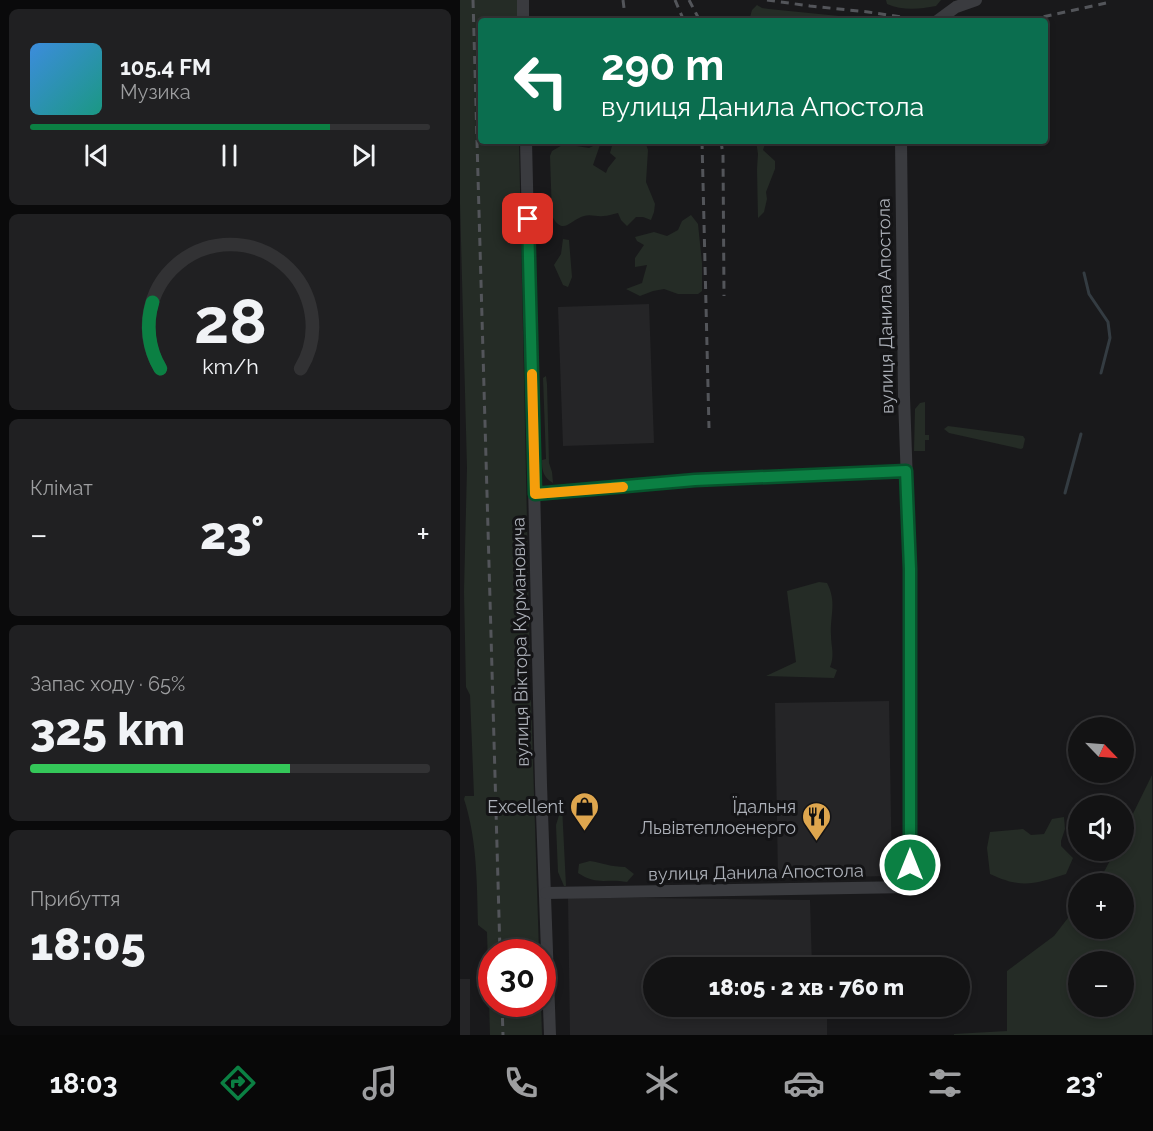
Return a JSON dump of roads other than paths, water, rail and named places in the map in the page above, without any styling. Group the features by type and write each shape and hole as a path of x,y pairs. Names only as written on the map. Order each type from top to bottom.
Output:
{"street":[{"path":"523,0 523,18"},
{"path":"941,18 956,7 976,0"},
{"name":"вулиця Віктора Курмановича","path":"526,144 541,785 550,1035"},
{"name":"вулиця Данила Апостола","path":"546,893 910,887 910,581 901,144"},
{"path":"535,494 695,480 906,471"}],"waterway":[{"path":"1084,273 1089,294 1108,322 1110,338 1101,373"},
{"path":"1065,493 1081,434"}],"railway":[{"path":"473,0 500,939"},
{"path":"623,0 624,8"},
{"path":"675,0 683,18"},
{"path":"689,0 698,18"},
{"path":"767,0 909,18"},
{"path":"1038,18 1106,3"},
{"path":"702,144 709,428"},
{"path":"721,144 724,296"},
{"path":"502,1017 503,1035"}],"place":[{"name":"Excellent","path":"585,832"},
{"name":"Їдальня Львівтеплоенерго","path":"817,842"}]}
